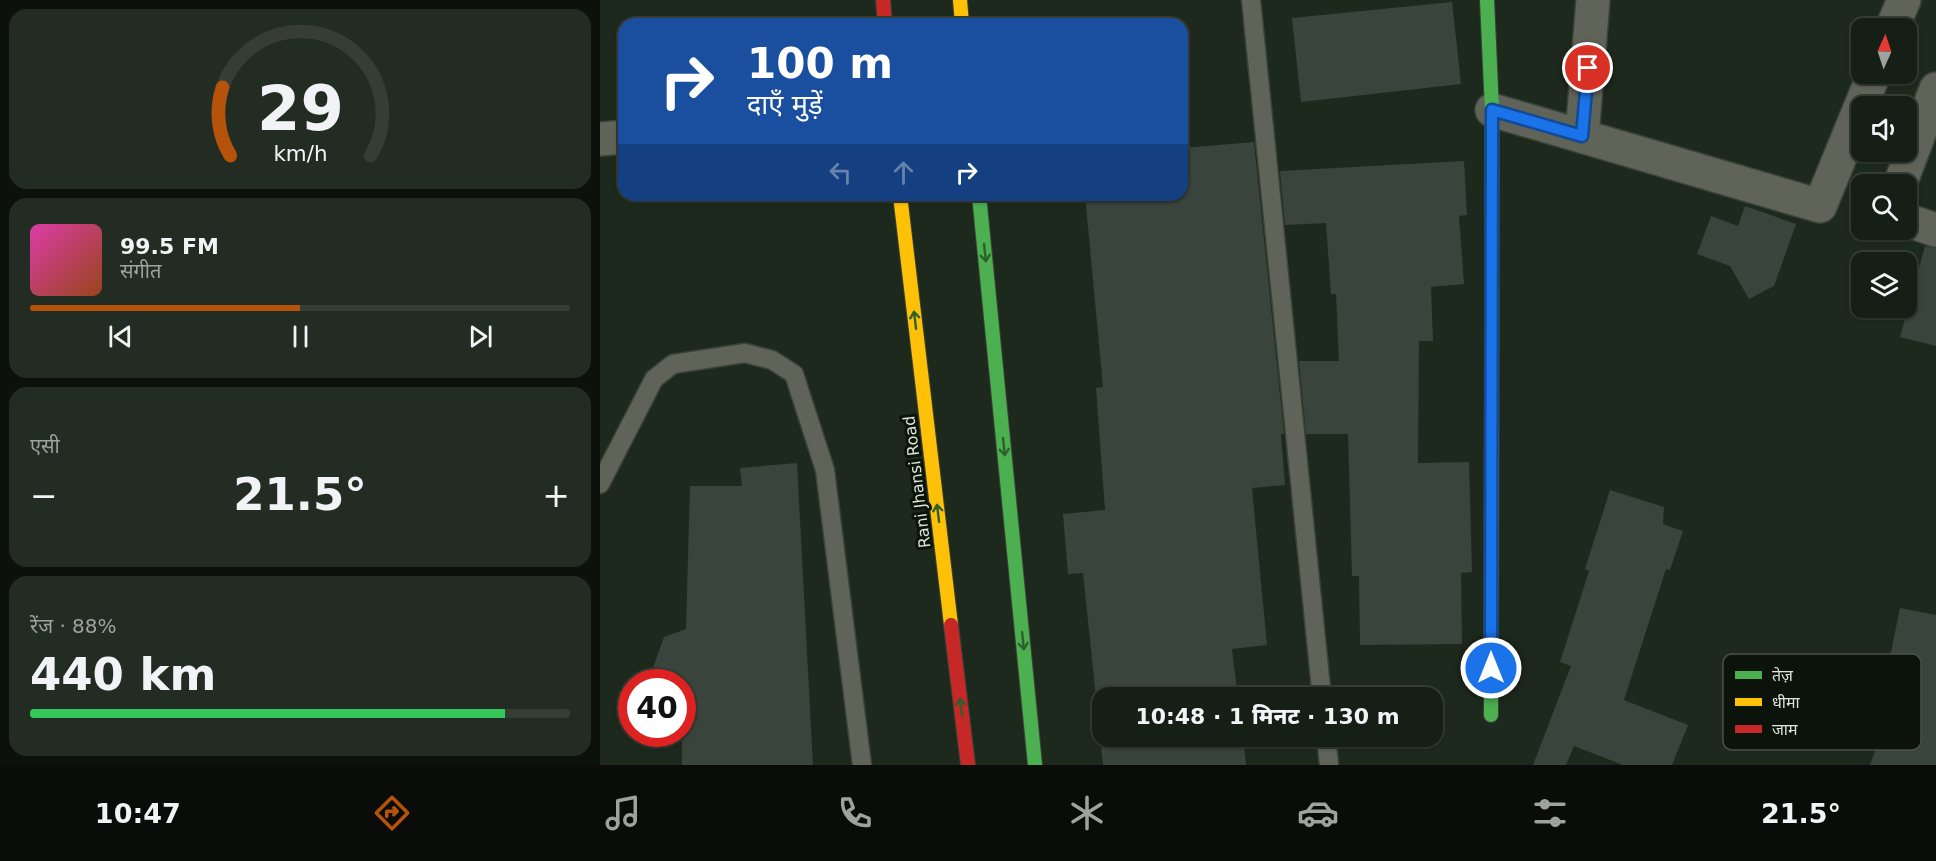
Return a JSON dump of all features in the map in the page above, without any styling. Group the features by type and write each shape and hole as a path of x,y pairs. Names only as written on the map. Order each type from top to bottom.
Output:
{"main road":[{"path":"884,0 885,18"},
{"path":"960,0 962,18"},
{"path":"1487,0 1492,110 1491,715"},
{"name":"Rani Jhansi Road","path":"901,201 968,765"},
{"path":"980,201 1035,765"}],"street":[{"path":"1582,136 1593,0"},
{"path":"1896,18 1904,0"},
{"path":"1492,110 1820,206 1870,84"},
{"path":"1904,174 1936,89"},
{"path":"600,140 618,138"},
{"path":"1917,224 1936,230"}],"lane":[{"path":"1251,0 1321,687"},
{"path":"600,484 654,379 673,364 744,353 772,360 794,374 825,470 862,765"},
{"path":"1327,747 1329,765"}],"building":[{"path":"1452,2 1461,84 1301,102 1292,18"},
{"path":"1254,142 1284,434 1281,434 1285,485 1252,488 1267,645 1232,649 1237,687 1095,687 1083,573 1068,574 1063,514 1105,510 1096,388 1103,387 1086,201 1188,201 1188,148"},
{"path":"1464,161 1467,215 1459,216 1464,284 1431,287 1433,341 1419,341 1418,463 1469,462 1472,572 1461,573 1462,644 1360,645 1359,576 1352,576 1348,434 1306,434 1299,361 1339,361 1336,294 1331,294 1326,223 1285,225 1280,171"},
{"path":"1745,206 1796,224 1774,286 1749,299 1730,266 1697,254 1711,216 1738,226"},
{"path":"1925,246 1936,248 1936,346 1900,337 1905,318 1917,318 1917,275"},
{"path":"797,463 813,765 682,765 682,747 696,747 696,669 653,669 664,637 686,629 690,486 742,486 740,468"},
{"path":"1610,490 1664,507 1663,524 1683,531 1670,570 1666,569 1624,700 1688,725 1672,765 1623,765 1574,746 1566,765 1533,765 1571,666 1560,662 1589,571 1585,569"},
{"path":"1900,608 1936,615 1936,765 1870,765 1876,750 1921,750 1921,654 1891,654"},
{"path":"1101,747 1244,747 1246,765 1103,765"}],"traffic: fast":[{"path":"1487,0 1492,110 1492,325"},
{"path":"980,201 1035,765"},
{"path":"1491,637 1491,715"}],"traffic: slow":[{"path":"960,0 962,18"},
{"path":"901,201 951,625"},
{"path":"1491,637 1492,325"}],"traffic: jam":[{"path":"883,0 884,18"},
{"path":"951,625 968,765"}],"route":[{"path":"1491,668 1492,110 1582,136 1588,68"}]}
